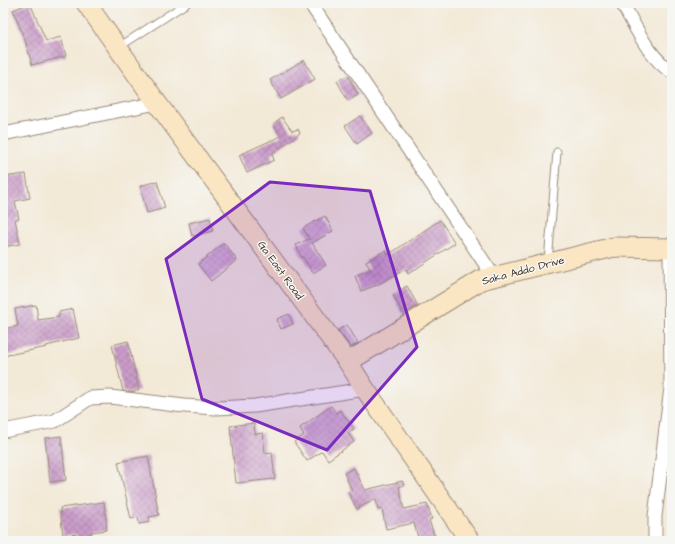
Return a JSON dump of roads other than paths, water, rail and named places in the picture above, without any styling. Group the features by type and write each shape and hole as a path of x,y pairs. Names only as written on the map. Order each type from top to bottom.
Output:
{"street":[{"name":"Ga East Road","path":"86,3 157,103 348,362 364,389 470,541"},
{"path":"310,3 494,276"},
{"path":"622,3 654,56 664,67 672,72"},
{"path":"3,134 157,103"},
{"name":"Saka Addo Drive","path":"348,362 481,280 548,262 614,247 671,248"},
{"path":"655,541 655,516 671,388 671,248"},
{"path":"3,431 55,421 90,398 110,397 184,406 216,408 255,406 364,389"}],"lane":[{"path":"118,48 187,3"},
{"path":"548,262 557,152"}]}
